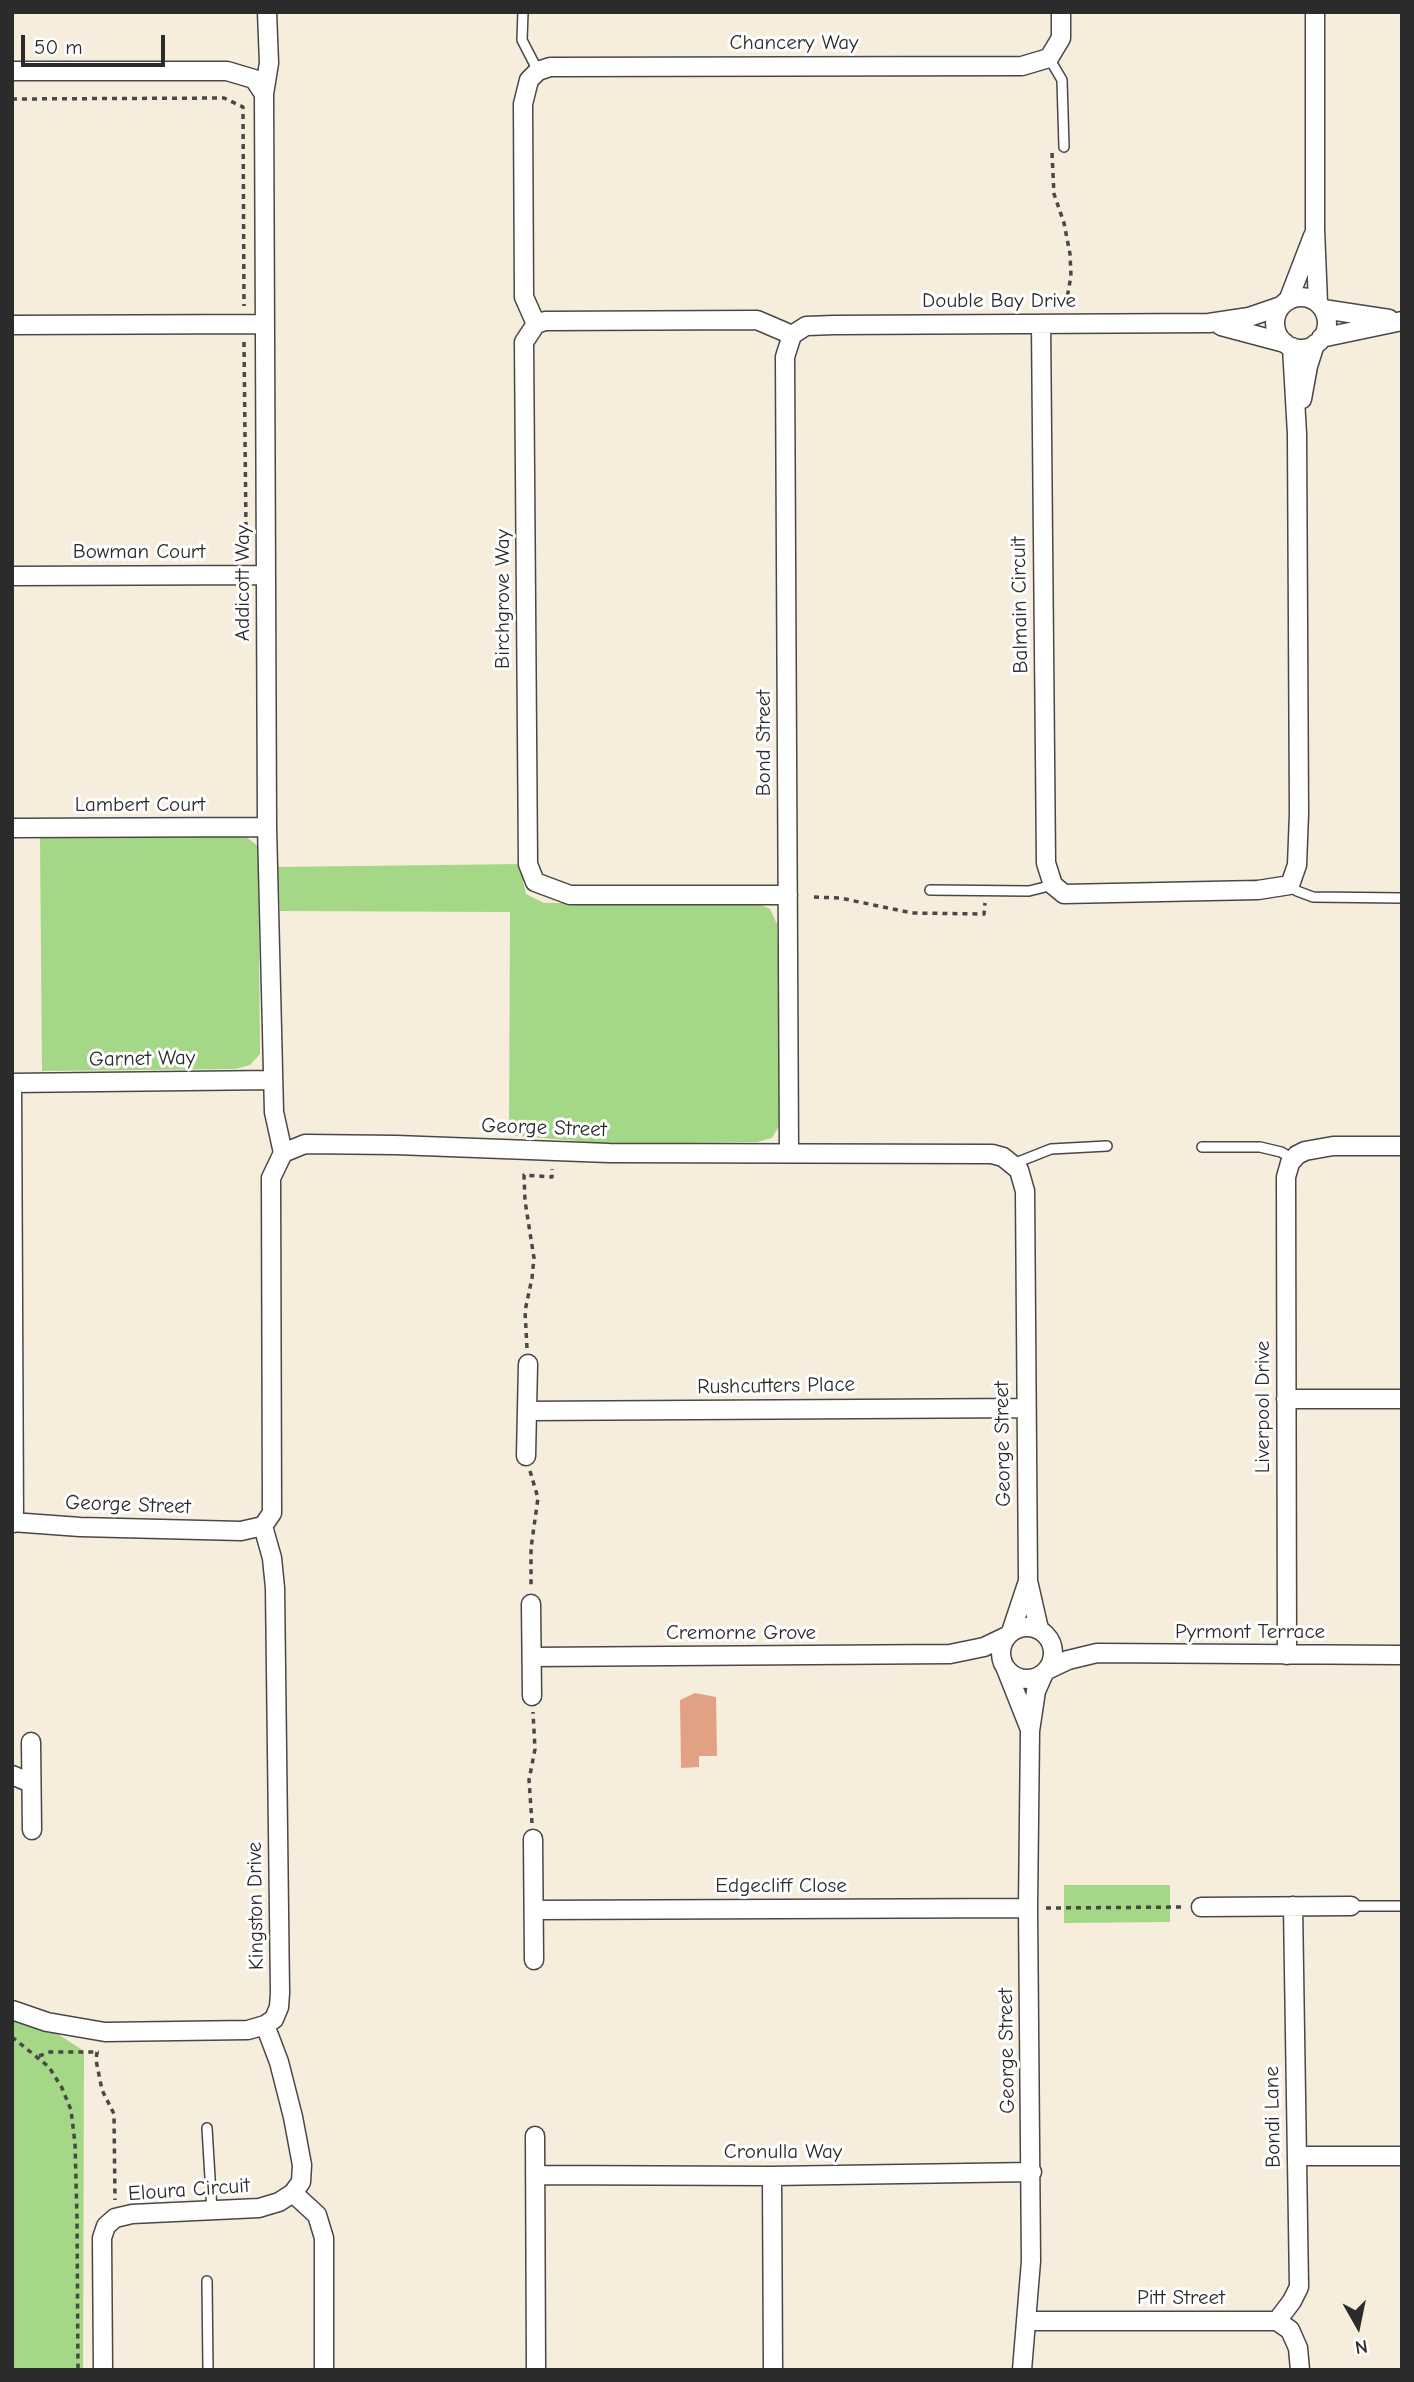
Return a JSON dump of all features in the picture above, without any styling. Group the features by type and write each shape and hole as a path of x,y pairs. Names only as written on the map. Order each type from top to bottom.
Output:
{"street":[{"name":"Addicott Way","path":"267,12 269,63 264,94 267,827 274,1112 283,1153"},
{"path":"1049,58 1061,38 1061,12"},
{"path":"1297,434 1306,378 1318,341 1327,324 1320,306 1315,229 1315,12"},
{"name":"Chancery Way","path":"538,71 550,67 1021,66 1049,58"},
{"path":"12,71 228,71 254,79 264,94"},
{"path":"538,71 529,80 523,104 524,297 536,324 545,321 757,320 792,335"},
{"path":"1315,229 1275,321 1279,337 1288,345 1300,348 1402,320"},
{"path":"1285,303 1304,297 1320,306 1402,320"},
{"name":"Double Bay Drive","path":"792,335 806,326 834,325 1209,323 1249,317 1285,303"},
{"name":"Double Bay Drive","path":"1209,323 1288,345"},
{"path":"12,325 265,324"},
{"name":"Birchgrove Way","path":"536,324 524,342 528,864 531,873 536,882 570,895 788,895"},
{"name":"Balmain Circuit","path":"1041,324 1046,863 1053,884"},
{"name":"Bond Street","path":"789,1152 785,356 792,335"},
{"path":"1053,884 1064,894 1258,890 1290,886 1297,865 1299,814 1297,434 1288,345"},
{"name":"Bowman Court","path":"12,576 266,575"},
{"name":"Lambert Court","path":"12,828 267,827"},
{"name":"Garnet Way","path":"12,1083 273,1080"},
{"path":"12,1083 13,1522"},
{"name":"George Street","path":"283,1153 305,1144 609,1153 973,1152 992,1154 1013,1164 1019,1170 1025,1191 1028,1581 1043,1632"},
{"path":"1293,1159 1318,1147 1402,1146"},
{"path":"263,1526 272,1513 271,1178 283,1153"},
{"name":"Liverpool Drive","path":"1287,1655 1284,1193 1286,1177 1293,1159"},
{"path":"526,1456 528,1364"},
{"path":"1286,1399 1402,1399"},
{"name":"Rushcutters Place","path":"527,1411 1026,1408"},
{"name":"George Street","path":"13,1522 80,1527 241,1531 263,1526"},
{"name":"Kingston Drive","path":"263,1526 272,1558 275,1588 280,1979 279,2007 274,2019 265,2025"},
{"name":"George Street","path":"1009,1634 1028,1581"},
{"path":"531,1604 532,1696"},
{"path":"1025,1627 1043,1632 1054,1651 1046,1671 1037,1678 1020,1678 1004,1666 1001,1650 1009,1634 1025,1627"},
{"name":"Pyrmont Terrace","path":"1043,1632 1097,1653"},
{"name":"Cremorne Grove","path":"532,1657 950,1654 984,1647 1009,1634"},
{"name":"Pyrmont Terrace","path":"1046,1671 1068,1660 1097,1653 1402,1655"},
{"name":"Cremorne Grove","path":"950,1654 1004,1666"},
{"name":"George Street","path":"1004,1666 1030,1731"},
{"name":"George Street","path":"1021,2370 1028,2321 1031,2261 1028,1908 1030,1731 1036,1691 1046,1671"},
{"path":"31,1742 32,1830"},
{"path":"12,1776 31,1783"},
{"path":"533,1839 534,1960"},
{"name":"Bondi Lane","path":"1277,2321 1292,2301 1298,2287 1293,1906"},
{"path":"1201,1907 1351,1906"},
{"name":"Edgecliff Close","path":"534,1910 1028,1908"},
{"path":"12,2010 47,2022 105,2032 248,2031 265,2025 279,2062 302,2165 301,2182 293,2193 317,2215 324,2238 324,2370"},
{"path":"535,2136 536,2370"},
{"path":"1297,2156 1402,2156"},
{"name":"Cronulla Way","path":"535,2175 772,2176 1032,2172"},
{"path":"772,2176 773,2370"},
{"name":"Eloura Circuit","path":"103,2370 102,2238 106,2226 115,2218 132,2214 259,2208 279,2202 293,2193"},
{"name":"Pitt Street","path":"1028,2321 1277,2321"},
{"path":"1277,2321 1290,2330 1298,2348 1300,2370"}],"lane":[{"path":"523,12 523,40 538,71"},
{"path":"1049,58 1062,80 1064,147"},
{"path":"930,890 1029,891 1053,884"},
{"path":"1290,886 1313,897 1402,898"},
{"path":"1013,1164 1051,1149 1107,1146"},
{"path":"1202,1147 1261,1147 1293,1159"},
{"path":"1351,1906 1401,1906"},
{"path":"207,2128 212,2211"},
{"path":"207,2281 208,2370"}],"path":[{"path":"12,99 224,98 243,107 246,543"},
{"path":"1064,147 1051,153 1054,194 1064,223 1070,254 1071,276 1067,298"},
{"path":"814,897 841,898 912,913 984,914 986,891"},
{"path":"528,1364 525,1311 533,1278 534,1258 525,1201 524,1175 552,1177 554,1151"},
{"path":"526,1456 538,1498 531,1548 531,1604"},
{"path":"532,1696 535,1749 530,1780 533,1839"},
{"path":"1028,1908 1201,1907"},
{"path":"12,2037 49,2067 71,2110 77,2219 78,2370"},
{"path":"38,2056 50,2052 108,2052"},
{"path":"97,2052 102,2090 114,2114 115,2218"}],"green space":[{"path":"242,834 258,846 260,1054 250,1065 235,1069 42,1071 40,838"},
{"path":"523,864 526,894 544,903 757,903 770,909 777,924 782,1121 772,1138 757,1142 611,1144 509,1135 510,912 280,911 278,867"},
{"path":"1064,1885 1170,1885 1170,1922 1064,1923"},
{"path":"12,2016 47,2027 84,2051 83,2370 12,2370"}],"building":[{"path":"695,1693 716,1697 717,1756 699,1756 699,1767 681,1768 680,1700"}]}
